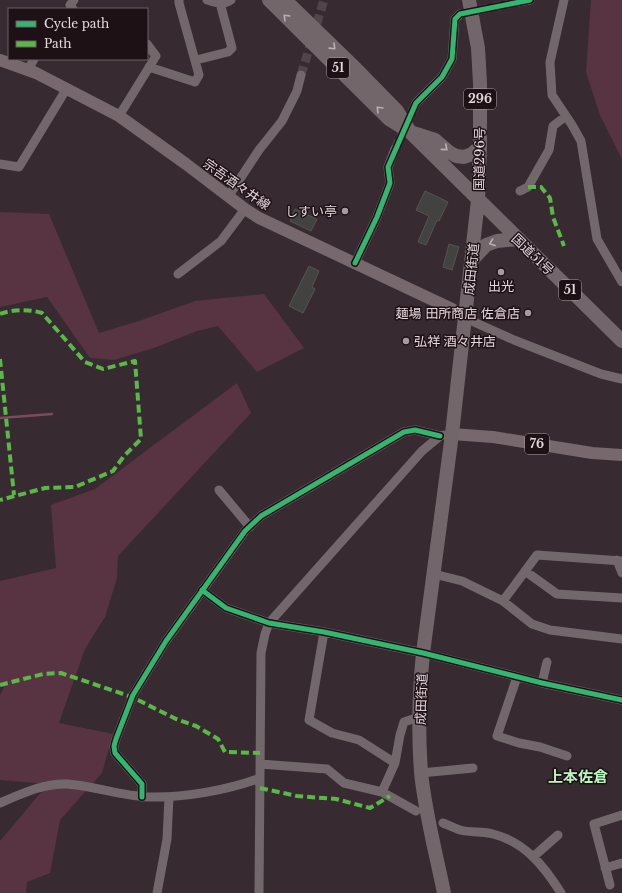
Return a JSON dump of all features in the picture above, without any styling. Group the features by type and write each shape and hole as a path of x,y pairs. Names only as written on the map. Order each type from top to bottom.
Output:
{"highway":[{"name":"51","path":"269,0 389,119 410,132"},
{"name":"51","path":"285,0 397,111 410,132 478,200"},
{"name":"国道296号","path":"469,0 478,48 480,83 478,200"},
{"path":"410,132 435,140 456,156 464,157 472,154 480,147"},
{"name":"国道51号","path":"478,200 622,341"},
{"name":"成田街道","path":"444,893 429,822 421,773 419,717 420,688 423,653 434,574 446,435 465,318 478,200"},
{"path":"472,260 486,245 497,241 518,239"}],"main road":[{"name":"宗吾酒々井線","path":"0,60 28,70 67,88 119,116 186,164 245,210 259,218 452,309 465,318"},
{"name":"76","path":"446,435 493,437 592,453 622,455"}],"street":[{"path":"149,67 195,82 200,75 179,0"},
{"path":"207,0 220,4 231,0"},
{"path":"518,2 530,0"},
{"path":"564,0 550,62 552,95 581,141 597,239 622,282"},
{"path":"196,60 228,52 232,48 220,4"},
{"path":"416,103 442,77 452,59 455,19 460,14"},
{"path":"119,116 156,56 148,45"},
{"path":"28,70 33,60"},
{"path":"228,197 259,150 282,120 297,91 301,75"},
{"path":"0,164 19,167 67,88"},
{"path":"520,191 528,187 549,150 553,126 566,116"},
{"path":"355,263 390,183 388,167 395,149"},
{"path":"178,274 221,241 245,210"},
{"path":"465,318 529,346 602,374 622,379"},
{"path":"142,797 142,784 115,753 114,746 133,695 166,641 245,532 261,516 404,432 415,430 446,435"},
{"path":"259,893 261,653 269,623 422,451 446,435"},
{"path":"219,490 250,527"},
{"path":"503,601 537,555 620,560 622,573"},
{"path":"525,570 557,594 622,598"},
{"path":"434,574 462,581 503,601 532,624 550,630 622,639"},
{"path":"202,590 226,608 269,623 324,632 423,653 542,683 622,700"},
{"path":"324,632 309,720 332,733 359,740 395,763"},
{"path":"542,683 547,662"},
{"path":"517,676 497,736 519,743 540,747 567,756"},
{"path":"382,792 395,763 400,734 404,722 419,717"},
{"path":"260,764 327,769 344,783 382,792 416,811"},
{"path":"421,773 473,768"},
{"path":"0,803 24,793 57,785 68,784 142,797 169,797 202,793 260,778"},
{"path":"157,893 167,839 169,797"},
{"path":"610,885 594,824 622,815"},
{"path":"443,823 460,830 493,834 516,842 534,857 553,880 561,893"},
{"path":"534,857 558,835"},
{"path":"605,868 622,863"}],"shaded area":[{"path":"591,0 622,0 622,159 600,115 586,72"},
{"path":"0,212 49,214 99,333 139,321 195,301 264,294 304,348 257,372 218,326 197,331 154,348 114,360 90,358 47,297 0,307"},
{"path":"237,383 251,413 118,556 117,578 105,617 85,649 59,723 113,734 102,773 60,820 50,873 27,882 26,893 0,893 0,841 48,784 0,780 0,695 4,687 0,683 0,581 56,568 51,505 95,489"}],"building":[{"path":"425,191 448,202 439,221 437,220 426,245 418,242 429,216 416,210"},
{"path":"295,209 317,219 311,231 290,221"},
{"path":"449,244 459,247 452,270 443,267"},
{"path":"309,266 319,271 312,287 315,289 303,313 289,306"}],"waterway":[{"path":"0,418 52,414"}],"tunnel":[{"path":"301,75 324,0"},
{"path":"466,13 518,2"},
{"path":"395,149 416,103"}],"marked path":[{"path":"528,187 541,187 550,198 553,217 564,246"},
{"path":"0,314 21,310 42,313 85,362 103,369 135,361 141,439 124,456 113,471 75,487 45,488 0,500"},
{"path":"0,359 14,495"},
{"path":"0,685 43,674 61,673 132,697 176,719 196,726 218,739 225,752 260,753"},
{"path":"260,788 297,796 336,799 370,808 390,796"}],"cycle path":[{"path":"355,263 377,217 390,183 388,167 416,103 442,77 452,59 455,19 460,14 530,0"},
{"path":"142,797 142,784 115,753 114,746 133,695 166,641 245,531 261,516 404,432 415,430 440,436"},
{"path":"202,590 226,608 269,623 324,632 423,653 542,683 622,700"}],"place":[{"name":"しすい亭","path":"345,211"},
{"name":"出光","path":"501,272"},
{"name":"麺場 田所商店 佐倉店","path":"528,313"},
{"name":"弘祥 酒々井店","path":"406,341"}],"district":[{"name":"上本佐倉","path":"578,777"}]}
